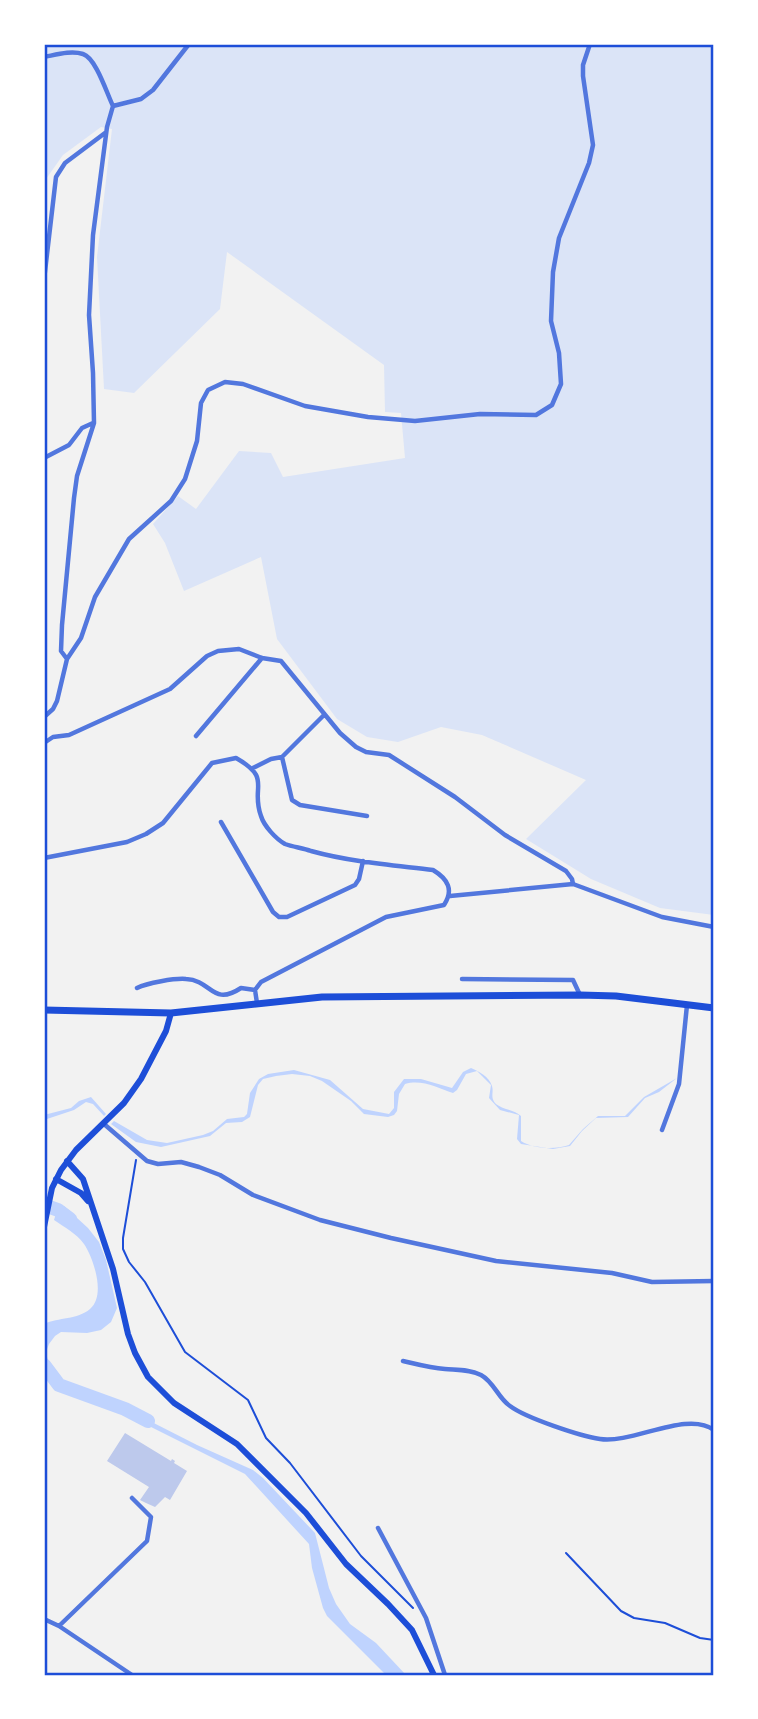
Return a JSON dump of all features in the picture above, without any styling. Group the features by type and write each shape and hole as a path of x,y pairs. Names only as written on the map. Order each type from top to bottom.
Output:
{"main road":[{"path":"44,1010 171,1013 322,997 580,995 616,996 714,1007"},
{"path":"44,1226 56,1179 68,1161 124,1103 141,1079 168,1028 171,1013"},
{"path":"68,1161 83,1179 113,1269 128,1335 148,1377 174,1403 237,1444 306,1513 346,1564 412,1630 434,1675"},
{"path":"56,1179 81,1193 91,1206"}],"street":[{"path":"113,106 141,99 153,90 189,44"},
{"path":"44,717 57,701 66,659 81,638 95,597 129,539 171,501 185,479 197,441 201,403 208,390 225,382 243,384 305,406 369,417 415,421 480,414 536,415 552,405 561,384 559,354 551,321 553,272 559,238 589,163 593,145 583,76 583,65 590,44"},
{"path":"44,57 71,53 87,56 96,68 113,106 106,133 93,234 89,315 94,423 77,476 74,498 62,625 61,651 66,659"},
{"path":"44,280 56,177 65,163 106,133"},
{"path":"44,458 69,445 82,428 94,423"},
{"path":"44,743 53,737 69,735 170,689 207,656 218,651 239,649 262,658 281,661 324,715 356,747 366,752 389,755 444,790 505,835 566,871 573,884"},
{"path":"197,736 262,658"},
{"path":"253,768 282,757 324,715"},
{"path":"282,757 292,800 300,805 367,816"},
{"path":"44,858 127,842 146,834 163,823 212,764 225,758 236,758 253,768 259,783 258,803 261,818 284,843 363,861 433,870 443,876 450,887 450,896 444,905 386,917 261,982 255,990 257,1003"},
{"path":"221,822 273,912 279,916 287,917 355,885 363,861"},
{"path":"450,896 573,884 662,917 714,927"},
{"path":"137,988 187,979 200,983 219,996 231,994 241,988 255,990"},
{"path":"462,979 573,980 580,995"},
{"path":"662,1130 679,1084 687,1004"},
{"path":"104,1124 147,1161 158,1164 181,1162 200,1167 285,1208 320,1220 496,1261 612,1273 652,1282 714,1281"},
{"path":"402,1361 478,1374 487,1379 509,1406 526,1415 597,1439 628,1438 688,1424 702,1424 714,1430"},
{"path":"59,1626 147,1542 151,1517 132,1498"},
{"path":"378,1528 426,1618 437,1644 445,1675"},
{"path":"44,1619 59,1626 132,1675"}],"path":[{"path":"136,1149 123,1238 123,1249 129,1262 145,1282 185,1352 248,1401 266,1438 290,1463 361,1556 415,1609"},
{"path":"566,1553 621,1611 634,1618 665,1623 699,1638 714,1640"}],"shaded area":[{"path":"44,44 714,44 714,915 660,908 591,879 526,839 586,780 482,735 441,727 398,742 367,737 337,719 277,639 261,557 184,591 165,543 153,524 178,496 196,509 239,451 271,453 283,477 405,458 401,413 385,412 384,365 227,252 220,309 134,393 104,389 97,257 112,129 101,127 63,155 46,179 44,200"}],"water":[{"path":"471,1068 477,1071 466,1074 453,1093 424,1083 405,1084 399,1094 397,1111 388,1117 364,1114 351,1101 322,1081 310,1076 292,1074 263,1079 258,1085 250,1117 242,1122 226,1123 210,1136 161,1147 136,1142 111,1124 114,1121 147,1140 167,1143 203,1135 213,1131 227,1119 244,1117 247,1114 250,1093 259,1079 268,1074 294,1070 330,1080 363,1109 389,1114 394,1108 394,1092 404,1079 421,1079 452,1088 463,1072"},
{"path":"477,1071 488,1079 492,1086 495,1103 515,1112 521,1116 521,1141 531,1146 521,1144 517,1139 519,1115 500,1110 489,1098 491,1085"},
{"path":"677,1078 659,1092 645,1098 628,1117 596,1118 570,1146 553,1149 546,1148 569,1145 583,1129 598,1116 625,1116 644,1097"},
{"path":"91,1097 106,1114 104,1116 93,1104 86,1102 74,1110 44,1120 44,1115 71,1108 79,1101"},
{"path":"64,1206 99,1242 117,1308 111,1322 101,1330 87,1333 61,1332 55,1336 46,1352 50,1370 63,1385 74,1391 138,1415 253,1470 263,1478 315,1533 329,1588 350,1624 376,1643 406,1675 386,1675 327,1616 312,1568 309,1544 245,1474 125,1414 101,1407 63,1390 44,1372 44,1324 85,1313 95,1303 98,1287 95,1268 84,1244 70,1230 54,1220 58,1207"}],"building":[{"path":"125,1433 171,1461 172,1459 187,1471 170,1500 165,1497 155,1507 140,1500 149,1487 107,1461"}],"waterway":[{"path":"44,1205 58,1210 70,1219"},
{"path":"44,1365 59,1385 125,1409 148,1421"}]}
